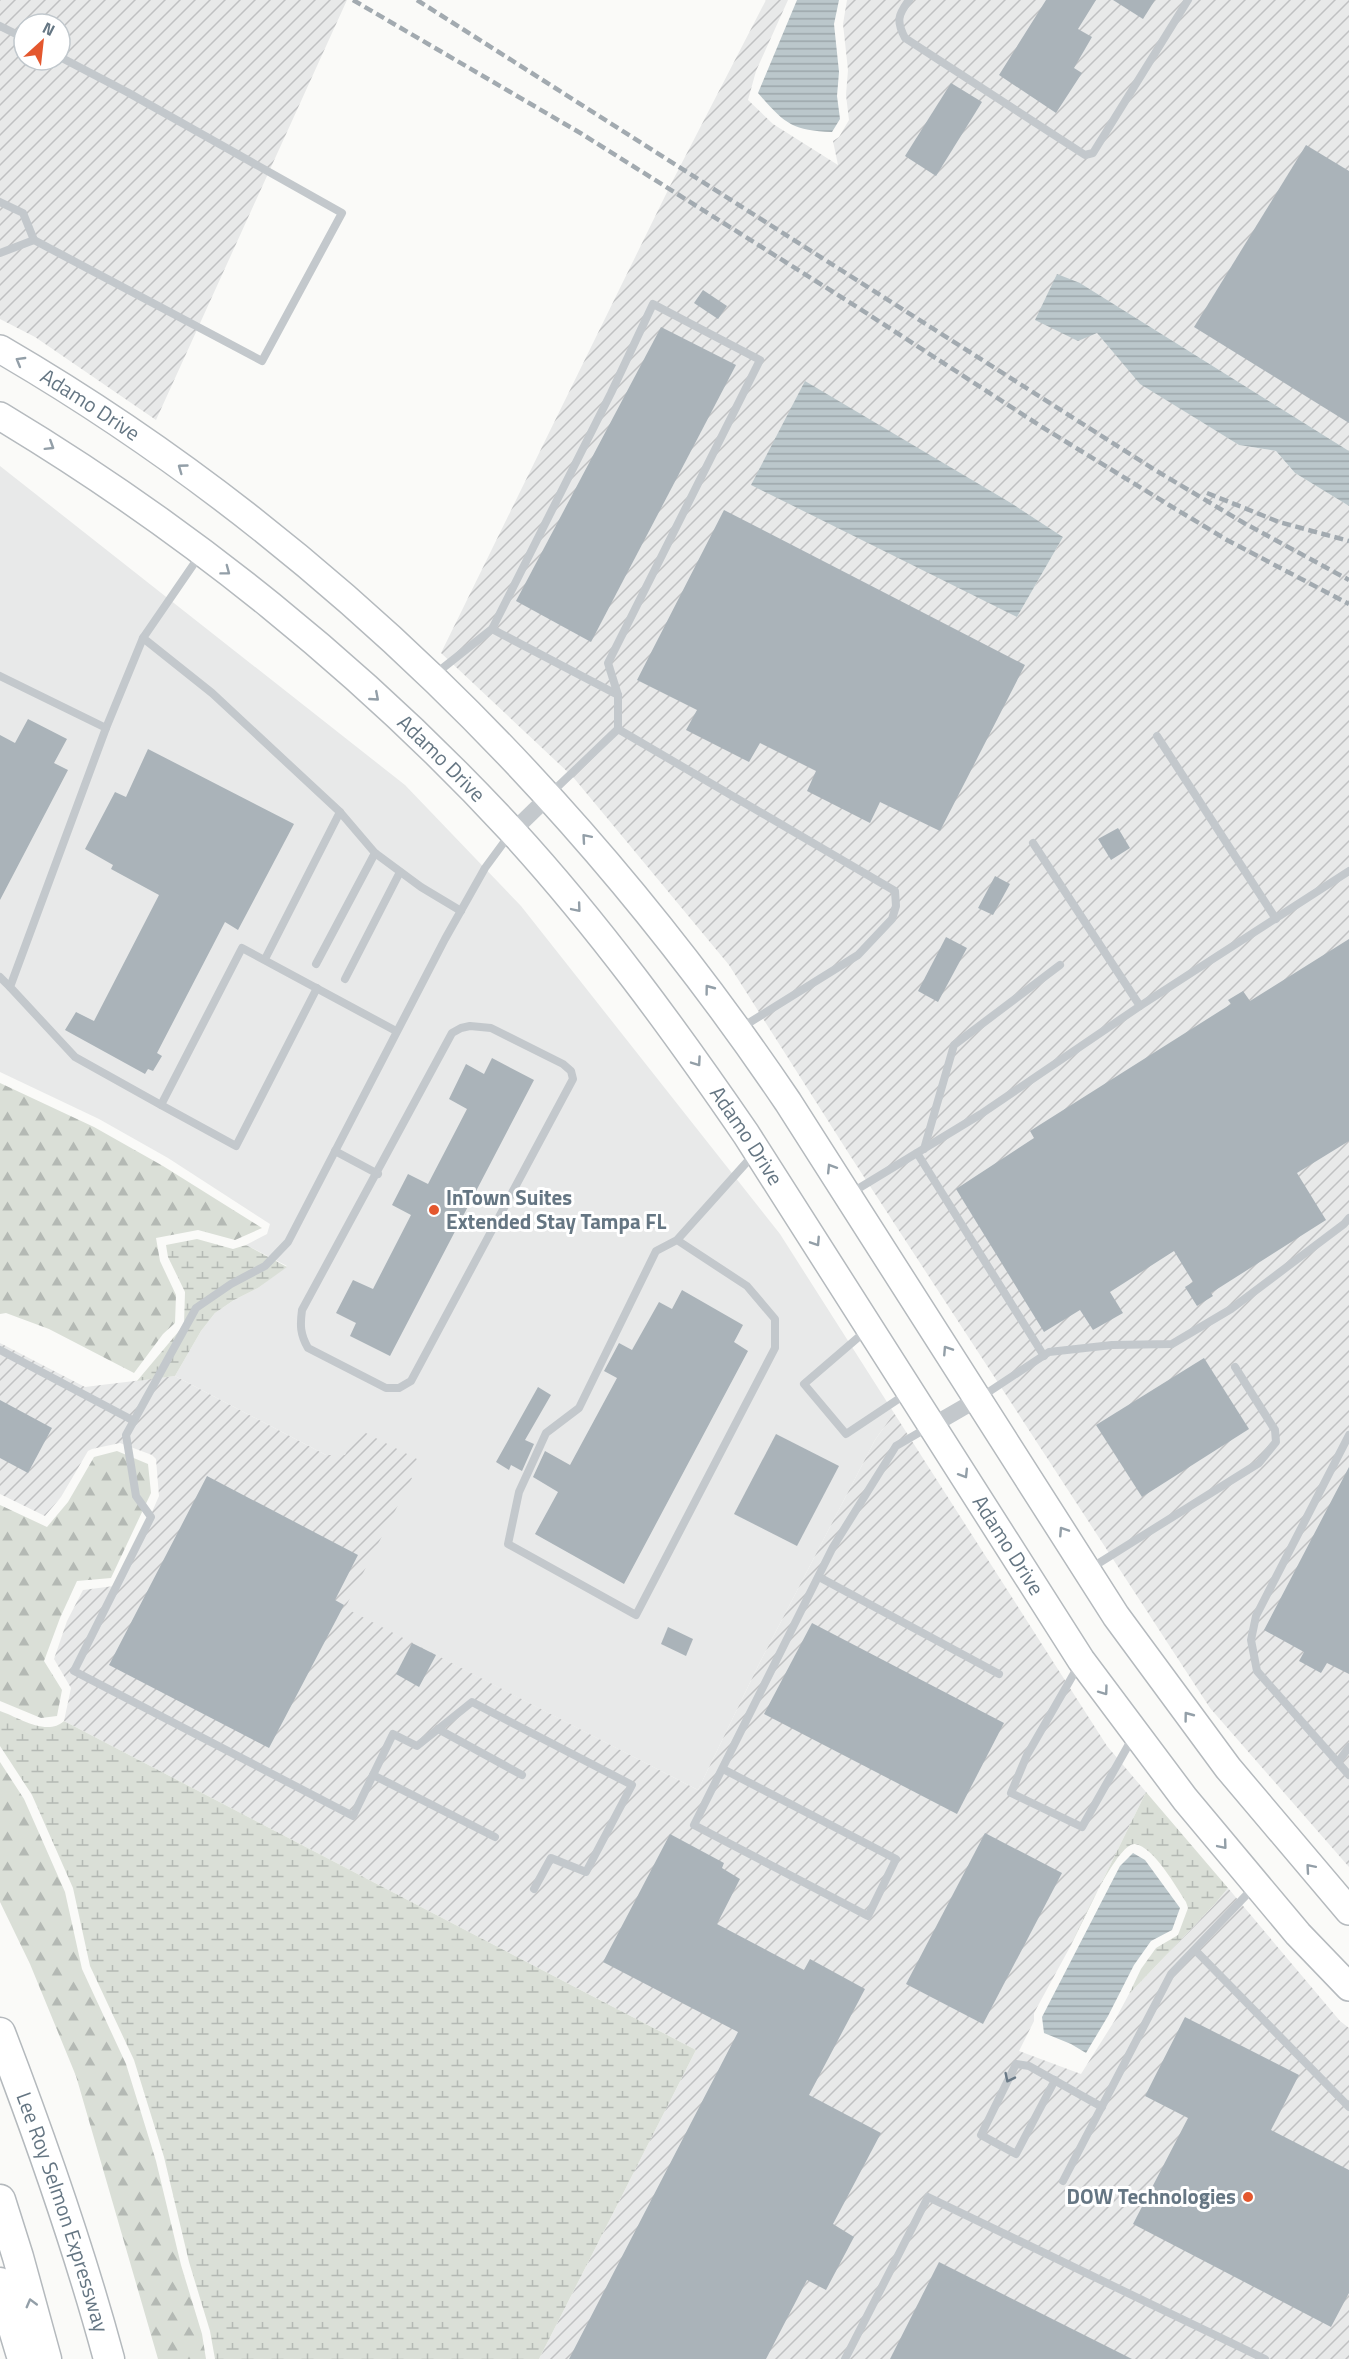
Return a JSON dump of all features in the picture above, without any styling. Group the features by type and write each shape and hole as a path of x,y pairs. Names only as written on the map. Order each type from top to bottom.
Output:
{"highway":[{"name":"Lee Roy Selmon Expressway","path":"0,2033 61,2196 109,2359"},
{"path":"0,2200 46,2359"},
{"path":"0,2283 23,2359"}],"main road":[{"name":"Adamo Drive","path":"0,350 112,419 230,503 343,593 431,677 549,796 675,945 738,1029 848,1195 1123,1625 1227,1768 1349,1911"},
{"name":"Adamo Drive","path":"0,416 81,465 158,518 307,636 399,718 512,832 634,978 692,1055 757,1150 1081,1660 1135,1734 1256,1885 1298,1934 1349,1987"}],"street":[{"path":"512,832 549,796"},
{"path":"933,1425 978,1399"}],"lane":[{"path":"909,0 899,13 899,27 905,38 1084,155 1093,153 1188,0"},
{"path":"0,202 23,213 34,240 262,362 342,213 72,63"},
{"path":"0,253 34,240"},
{"path":"431,677 492,629 611,393 653,304 759,360 608,663 618,695 618,729 549,796"},
{"path":"10,987 106,728 143,638 202,552"},
{"path":"492,629 618,695"},
{"path":"143,638 212,693 340,812 375,853 461,911"},
{"path":"0,676 106,728"},
{"path":"618,729 895,891 896,906 892,920 858,955 738,1029"},
{"path":"1157,736 1276,919"},
{"path":"265,959 340,812"},
{"path":"512,832 485,868 461,911 396,1031 288,1242 265,1266 231,1284 196,1308 126,1435 136,1496 151,1517 74,1671 353,1816 393,1734 417,1746 472,1702 632,1785 586,1872 551,1858 534,1889"},
{"path":"1033,843 1140,1006"},
{"path":"316,964 375,853"},
{"path":"848,1195 981,1114 1140,1006 1349,871"},
{"path":"345,980 400,872"},
{"path":"161,1105 242,948 396,1031"},
{"path":"1044,1356 920,1151 954,1045 1059,965"},
{"path":"0,978 75,1058 236,1146 317,988"},
{"path":"470,1026 491,1028 563,1064 571,1071 573,1079 411,1381 399,1388 386,1388 308,1348 302,1338 300,1327 302,1310 378,1173 452,1033 470,1026"},
{"path":"677,1240 747,1286 775,1319 774,1348 636,1615 508,1545 519,1492 546,1433 579,1408 656,1251 677,1240 757,1150"},
{"path":"335,1151 378,1173"},
{"path":"978,1399 1049,1352 1112,1345 1172,1344 1231,1309 1349,1218"},
{"path":"870,1327 804,1384 846,1434 911,1390"},
{"path":"0,1350 134,1422"},
{"path":"1088,1570 1259,1463 1276,1442 1275,1430 1235,1367"},
{"path":"723,1769 896,1859 868,1916 694,1825 833,1547 896,1446 933,1425"},
{"path":"1349,1435 1257,1616 1251,1640 1257,1671 1349,1775"},
{"path":"819,1577 999,1674"},
{"path":"1081,1660 1027,1755 1011,1793 1082,1827 1135,1734"},
{"path":"438,1729 522,1775"},
{"path":"1338,1762 1349,1747"},
{"path":"373,1775 495,1838"},
{"path":"1064,2181 1171,1974 1256,1885"},
{"path":"1195,1950 1349,2107"},
{"path":"1055,2080 1016,2154 981,2135 1016,2064 1029,2066 1055,2080 1102,2107"},
{"path":"845,2359 928,2197 1265,2359"}],"shaded area":[{"path":"0,0 347,0 156,420 35,337 0,319"},
{"path":"766,0 788,0 756,71 748,100 773,124 838,165 833,141 839,137 849,120 846,95 848,70 843,24 847,0 1349,0 1349,451 1080,283 1097,333 1141,384 1239,445 1276,451 1295,473 1349,506 1349,1867 1210,1708 851,1157 729,965 573,777 441,653 671,184","holes":["805,382 1011,503 1063,537 1017,617"]},
{"path":"797,0 839,0 834,24 839,72 837,96 840,119 832,132 807,130 790,123 775,112 758,93"},
{"path":"1057,274 1080,283 1349,451 1349,506 1295,473 1276,451 1239,445 1140,384 1097,333 1078,341 1035,320"},
{"path":"805,381 1011,503 1063,537 1017,617 751,485"},
{"path":"0,466 405,785 521,906 780,1234 894,1413 875,1440 758,1666 698,1790 344,1608 411,1478 345,1455 326,1455 175,1376 201,1331 215,1313 258,1288 287,1266 246,1245 267,1234 270,1224 168,1158 99,1119 0,1072"},
{"path":"0,1343 85,1387 175,1376 326,1455 345,1455 358,1429 417,1459 408,1476 412,1478 345,1608 698,1790 758,1666 875,1440 894,1413 1107,1746 1146,1792 1070,1947 1034,2013 1034,2021 1019,2051 1081,2074 1129,1994 1228,1888 1340,2021 1349,2028 1349,2359 539,2359 696,2050 64,1721 71,1688 54,1659 67,1621 83,1590 114,1586 141,1537 159,1496 156,1459 152,1455 120,1443 88,1451 61,1497 45,1516 0,1494"},
{"path":"1133,1853 1145,1860 1180,1908 1172,1930 1151,1941 1134,1965 1086,2053 1044,2033 1042,2017 1120,1866"}],"green space":[{"path":"0,1083 94,1127 163,1166 262,1228 235,1240 198,1230 156,1238 160,1261 176,1295 175,1323 163,1334 134,1373 49,1329 6,1313 0,1314"},
{"path":"197,1239 233,1249 246,1245 287,1267 258,1288 215,1313 201,1331 175,1376 137,1381 184,1325 185,1292 168,1257 166,1245"},
{"path":"117,1451 148,1464 151,1493 111,1578 77,1581 44,1661 62,1690 57,1716 41,1718 0,1701 0,1505 47,1527 68,1502 94,1457"},
{"path":"0,1711 41,1726 49,1727 64,1721 696,2050 539,2359 215,2359 210,2331 189,2262 164,2157 134,2060 90,1966 73,1888 32,1795 0,1746"},
{"path":"0,1762 24,1799 65,1892 82,1969 126,2064 156,2161 181,2265 202,2334 206,2359 158,2359 76,2076 30,1964 0,1902"},
{"path":"1146,1792 1228,1888 1129,1994 1141,1969 1156,1948 1178,1935 1188,1908 1186,1902 1150,1852 1135,1844 1127,1847 1118,1857 1095,1895"}],"building":[{"path":"1046,0 1096,0 1078,29 1092,37 1074,68 1082,73 1056,113 999,75"},
{"path":"1113,0 1155,0 1143,19"},
{"path":"951,83 982,102 936,176 905,156"},
{"path":"1306,145 1349,171 1349,423 1194,327"},
{"path":"703,290 727,306 718,319 694,303"},
{"path":"661,327 736,365 591,642 516,601"},
{"path":"724,510 1025,665 940,831 880,802 870,823 807,791 816,771 760,743 749,762 686,730 697,710 637,680"},
{"path":"28,719 67,739 54,763 68,770 0,900 0,735 15,743"},
{"path":"148,749 294,824 238,930 225,922 157,1053 162,1056 153,1071 148,1069 145,1074 65,1030 76,1012 94,1021 159,895 111,869 113,865 85,849 115,792 126,797"},
{"path":"1118,828 1130,848 1111,860 1098,839"},
{"path":"995,876 1010,884 993,915 978,908"},
{"path":"946,937 967,948 938,1002 918,991"},
{"path":"1349,939 1349,1141 1297,1173 1326,1220 1211,1293 1213,1296 1197,1306 1185,1287 1193,1282 1174,1251 1110,1292 1123,1313 1093,1330 1080,1310 1044,1332 956,1189 1034,1138 1030,1131 1231,1004 1228,1000 1243,991 1250,1001"},
{"name":"InTown Suites Extended Stay Tampa FL","path":"492,1058 534,1080 390,1356 350,1336 356,1323 336,1313 353,1280 373,1289 411,1215 392,1205 408,1174 428,1184 467,1109 449,1099 466,1064 484,1074"},
{"path":"682,1290 743,1325 734,1342 748,1351 624,1584 535,1534 558,1492 533,1477 545,1451 570,1465 617,1378 604,1371 619,1343 632,1350 659,1302 672,1309"},
{"path":"1204,1358 1249,1429 1142,1497 1096,1425"},
{"path":"538,1387 551,1395 525,1440 534,1444 522,1471 511,1465 509,1470 496,1462"},
{"path":"0,1400 52,1428 28,1473 0,1458"},
{"path":"776,1434 839,1466 797,1546 734,1514"},
{"path":"1349,1467 1349,1674 1327,1663 1321,1673 1299,1661 1304,1652 1264,1630"},
{"path":"207,1476 358,1555 335,1600 344,1605 269,1748 109,1665"},
{"path":"812,1623 1004,1723 957,1814 764,1714"},
{"path":"668,1627 693,1639 686,1656 661,1644"},
{"path":"412,1643 436,1655 419,1687 396,1674"},
{"path":"985,1833 1062,1873 983,2024 906,1984"},
{"path":"670,1834 724,1863 722,1868 740,1879 717,1924 804,1970 810,1959 865,1989 809,2095 881,2133 833,2224 854,2237 826,2290 807,2280 766,2359 569,2359 738,2032 603,1962"},
{"name":"DOW Technologies","path":"1185,2017 1299,2075 1271,2130 1349,2170 1349,2293 1331,2327 1133,2224 1188,2118 1145,2096"},
{"path":"939,2262 1132,2359 890,2359"}],"railway":[{"path":"353,0 582,134 857,307 1042,427 1169,505 1227,540 1349,604"},
{"path":"417,0 1155,470 1244,523 1349,580"},
{"path":"1207,493 1279,522 1349,541"}],"place":[{"name":"InTown Suites Extended Stay Tampa FL","path":"434,1210"},
{"name":"DOW Technologies","path":"1248,2197"}]}
